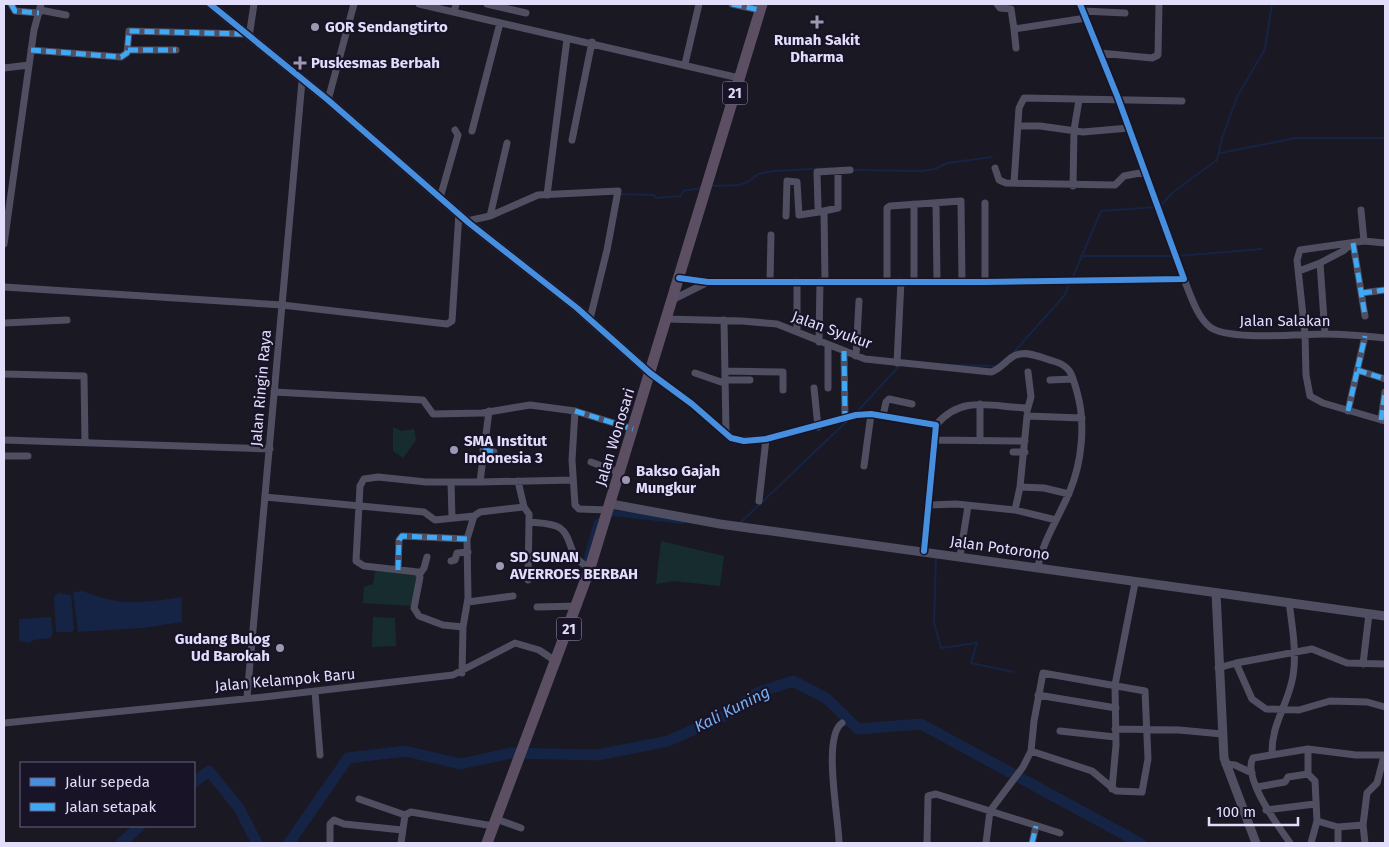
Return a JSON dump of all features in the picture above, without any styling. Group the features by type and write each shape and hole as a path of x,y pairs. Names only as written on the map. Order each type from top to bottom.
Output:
{"highway":[{"name":"Jalan Wonosari","path":"487,843 528,734 552,658 578,606 666,319 674,299 761,7"}],"street":[{"path":"11,4 15,11 40,9 66,15"},
{"path":"210,4 302,81 328,100 467,221 590,320 650,373 735,440 766,439 818,427 846,418 870,414 936,425"},
{"path":"247,35 254,4"},
{"path":"328,100 354,4"},
{"path":"419,4 567,39 592,42 740,78"},
{"path":"454,12 456,4"},
{"path":"487,4 526,13"},
{"path":"685,64 699,4"},
{"path":"732,4 761,7"},
{"path":"997,4 1000,8 1011,9 1016,48"},
{"name":"Jalan Salakan","path":"1080,4 1118,98 1184,280 1196,307 1208,326 1231,334 1325,334 1385,338"},
{"path":"1100,53 1152,58 1158,55 1158,4"},
{"path":"1014,29 1084,15 1092,7 1125,13"},
{"path":"4,244 31,50 40,9"},
{"path":"472,131 500,23"},
{"path":"31,50 121,57 126,55 128,50 129,30 247,35"},
{"path":"546,195 567,39"},
{"path":"572,140 592,42"},
{"path":"128,50 176,50"},
{"path":"4,68 29,65"},
{"name":"Jalan Ringin Raya","path":"247,697 302,81"},
{"path":"1014,183 1019,108 1024,98 1079,100 1118,98 1182,101"},
{"path":"1073,186 1074,130 1079,100"},
{"path":"1018,126 1083,132 1128,128"},
{"path":"440,198 458,135 456,130"},
{"path":"490,216 506,143"},
{"path":"995,168 999,180 1014,183 1073,186 1115,185 1124,176 1145,172"},
{"path":"819,342 822,281 822,212 818,171 850,170"},
{"path":"786,216 786,181 797,182 800,215 838,208 838,171"},
{"path":"467,221 490,216 538,195 618,192 590,320"},
{"path":"887,281 887,208 961,201 962,281"},
{"path":"936,203 937,281"},
{"path":"984,203 985,282"},
{"path":"914,204 914,282"},
{"path":"1361,210 1364,241"},
{"path":"4,287 282,305 451,323 460,213"},
{"path":"770,281 771,235"},
{"path":"1385,242 1364,241 1300,250 1299,271 1305,334 1306,375 1310,396 1348,411 1383,421 1385,392"},
{"path":"1299,271 1343,251 1352,243"},
{"path":"1352,243 1365,316"},
{"path":"1320,263 1325,334"},
{"path":"679,278 708,282 1184,280"},
{"path":"797,281 797,330"},
{"path":"674,299 708,282"},
{"path":"898,363 900,282"},
{"path":"1362,293 1385,290"},
{"path":"856,356 859,301"},
{"name":"Jalan Syukur","path":"666,319 762,322 797,330 828,346 856,356 909,365 991,372 1003,367 1015,355 1024,354 1064,364 1073,379"},
{"path":"4,323 67,320"},
{"path":"724,320 726,432"},
{"path":"1348,411 1365,336"},
{"path":"828,346 828,388"},
{"path":"844,351 846,418"},
{"path":"1357,370 1385,379"},
{"path":"725,371 783,372 783,390"},
{"path":"1015,510 1025,452 1027,412 1031,397 1028,372"},
{"path":"695,373 724,382 750,380"},
{"path":"4,374 84,376 85,442"},
{"path":"1038,567 1056,520 1069,494 1077,462 1082,418 1073,379 1050,380"},
{"path":"814,388 818,427"},
{"path":"274,392 423,400 433,414 489,412 530,405 575,411 633,429"},
{"path":"883,416 886,402 889,399 912,404"},
{"path":"924,551 936,425 946,413 953,409 980,404 1027,412 1082,418"},
{"path":"980,404 980,441"},
{"path":"575,411 573,480 577,508 608,512"},
{"path":"480,482 489,412"},
{"path":"864,466 870,414"},
{"path":"759,501 766,439"},
{"path":"4,440 270,449"},
{"path":"934,440 1025,441"},
{"path":"484,450 494,452"},
{"path":"1013,452 1025,452"},
{"path":"4,456 28,456"},
{"path":"591,462 620,473"},
{"path":"419,575 414,571 364,566 356,561 360,486 364,480 370,478 480,482 573,480"},
{"path":"518,481 524,507 529,514 528,580"},
{"path":"451,482 452,518"},
{"path":"1020,486 1044,488 1069,494"},
{"path":"265,497 424,512 435,520 474,516 480,512 524,507"},
{"path":"929,505 956,504 1015,510 1056,520"},
{"path":"960,556 968,506"},
{"name":"Jalan Potorono","path":"608,512 924,551 1134,583 1385,616"},
{"path":"462,673 463,627 468,602 467,539 474,516"},
{"path":"529,522 560,527 565,533 574,556 590,568"},
{"path":"398,570 399,540 402,536 467,539"},
{"path":"451,561 455,560 457,553 468,552"},
{"path":"427,557 424,568 419,575 414,608 416,613 419,616 443,625 463,627"},
{"path":"1112,789 1116,708 1115,685 1134,583"},
{"path":"1216,593 1218,668 1225,764 1256,843"},
{"path":"468,602 513,596"},
{"path":"1272,755 1274,726 1294,676 1294,652 1289,602"},
{"path":"537,607 578,606"},
{"path":"1363,664 1369,614"},
{"name":"Jalan Kelampok Baru","path":"4,723 247,697 315,692 462,673 515,643 539,650 552,658"},
{"path":"1218,668 1312,649 1334,660 1347,663 1385,664"},
{"path":"1236,663 1255,703 1266,709 1310,708 1330,701 1367,702 1385,707"},
{"path":"986,843 990,811 1022,769 1031,751 1038,695 1043,673 1145,691 1148,759 1144,790 1138,793 1120,792 1112,789 1092,771 1076,764 1031,751"},
{"path":"315,692 320,754"},
{"path":"1038,695 1116,708"},
{"path":"839,843 832,762 834,735 837,727 842,724"},
{"path":"1115,729 1148,729 1222,734"},
{"path":"1060,731 1115,737"},
{"path":"1308,749 1308,774 1315,781 1317,821 1311,843"},
{"path":"1290,843 1266,810 1252,773 1251,765 1253,758 1308,749 1384,756 1377,782 1367,792 1363,825 1365,843"},
{"path":"1225,764 1235,765 1252,773"},
{"path":"1099,777 1112,774"},
{"path":"1257,787 1285,782 1288,777 1308,774"},
{"path":"927,843 928,796 936,794 1060,833"},
{"path":"359,799 405,814 412,812 495,822 520,828"},
{"path":"1266,810 1315,804"},
{"path":"401,843 405,814"},
{"path":"330,843 330,824 334,820 344,824 402,830"},
{"path":"1317,821 1338,827 1363,825"},
{"path":"1032,843 1036,826"},
{"path":"1338,827 1338,843"}],"green space":[{"path":"393,427 402,431 414,429 416,440 403,458 393,451"},
{"path":"661,541 724,556 720,586 674,581 656,584"},
{"path":"375,571 417,574 413,606 363,603 364,587 373,584"},
{"path":"373,617 395,618 396,646 372,647"}],"water":[{"path":"83,591 121,602 143,602 182,597 182,622 143,628 78,632 73,592"},
{"path":"58,593 71,595 74,629 72,632 56,632 54,597"},
{"path":"51,617 53,633 51,638 33,640 30,643 19,641 19,619"}],"waterway":[{"path":"1161,205 1172,193 1217,160 1222,138 1238,95 1265,49 1272,4"},
{"path":"1220,153 1296,138 1385,138"},
{"path":"853,170 922,171 935,169 947,163 992,157"},
{"path":"712,186 739,185 748,182 758,174 774,171 831,168"},
{"path":"618,194 654,195 656,198 681,196 683,191 702,188"},
{"path":"1072,279 1101,211 1156,207"},
{"path":"1178,256 1262,249"},
{"path":"1081,256 1173,256"},
{"path":"1013,353 1064,296 1070,283"},
{"path":"856,413 900,365"},
{"path":"953,365 996,366"},
{"path":"740,523 847,421"},
{"path":"586,560 597,522 613,513 683,521"},
{"path":"936,556 934,623 941,648 977,643 971,663 1014,672"},
{"name":"Kali Kuning","path":"289,843 348,758 405,751 461,764 510,753 597,755 668,741 730,713 757,693 793,681 826,698 858,729 921,724 1140,843"},
{"path":"195,781 209,771 239,808 257,843"},
{"path":"121,843 139,827"}],"marked path":[{"path":"11,4 15,11 39,13"},
{"path":"732,4 760,10"},
{"path":"31,50 121,57 127,53 129,31 244,34"},
{"path":"128,50 176,50"},
{"path":"1353,243 1365,316"},
{"path":"1362,293 1385,290"},
{"path":"1348,411 1365,336"},
{"path":"844,351 845,419"},
{"path":"1357,370 1385,379"},
{"path":"1381,420 1385,392"},
{"path":"575,411 633,429"},
{"path":"483,450 494,452"},
{"path":"398,570 399,540 402,536 467,539"},
{"path":"1032,843 1036,826"}],"cycle path":[{"path":"210,4 328,100 469,223 577,308 650,373 692,404 731,438 744,441 766,439 856,415 871,414 936,425 924,551"},
{"path":"679,278 708,282 985,282 1184,279 1118,98 1080,4"}],"place":[{"name":"Rumah Sakit Dharma","path":"817,22"},
{"name":"GOR Sendangtirto","path":"315,27"},
{"name":"Puskesmas Berbah","path":"300,63"},
{"name":"SMA Institut Indonesia 3","path":"454,450"},
{"name":"Bakso Gajah Mungkur","path":"626,480"},
{"name":"SD SUNAN AVERROES BERBAH","path":"500,566"},
{"name":"Gudang Bulog Ud Barokah","path":"280,648"}]}
